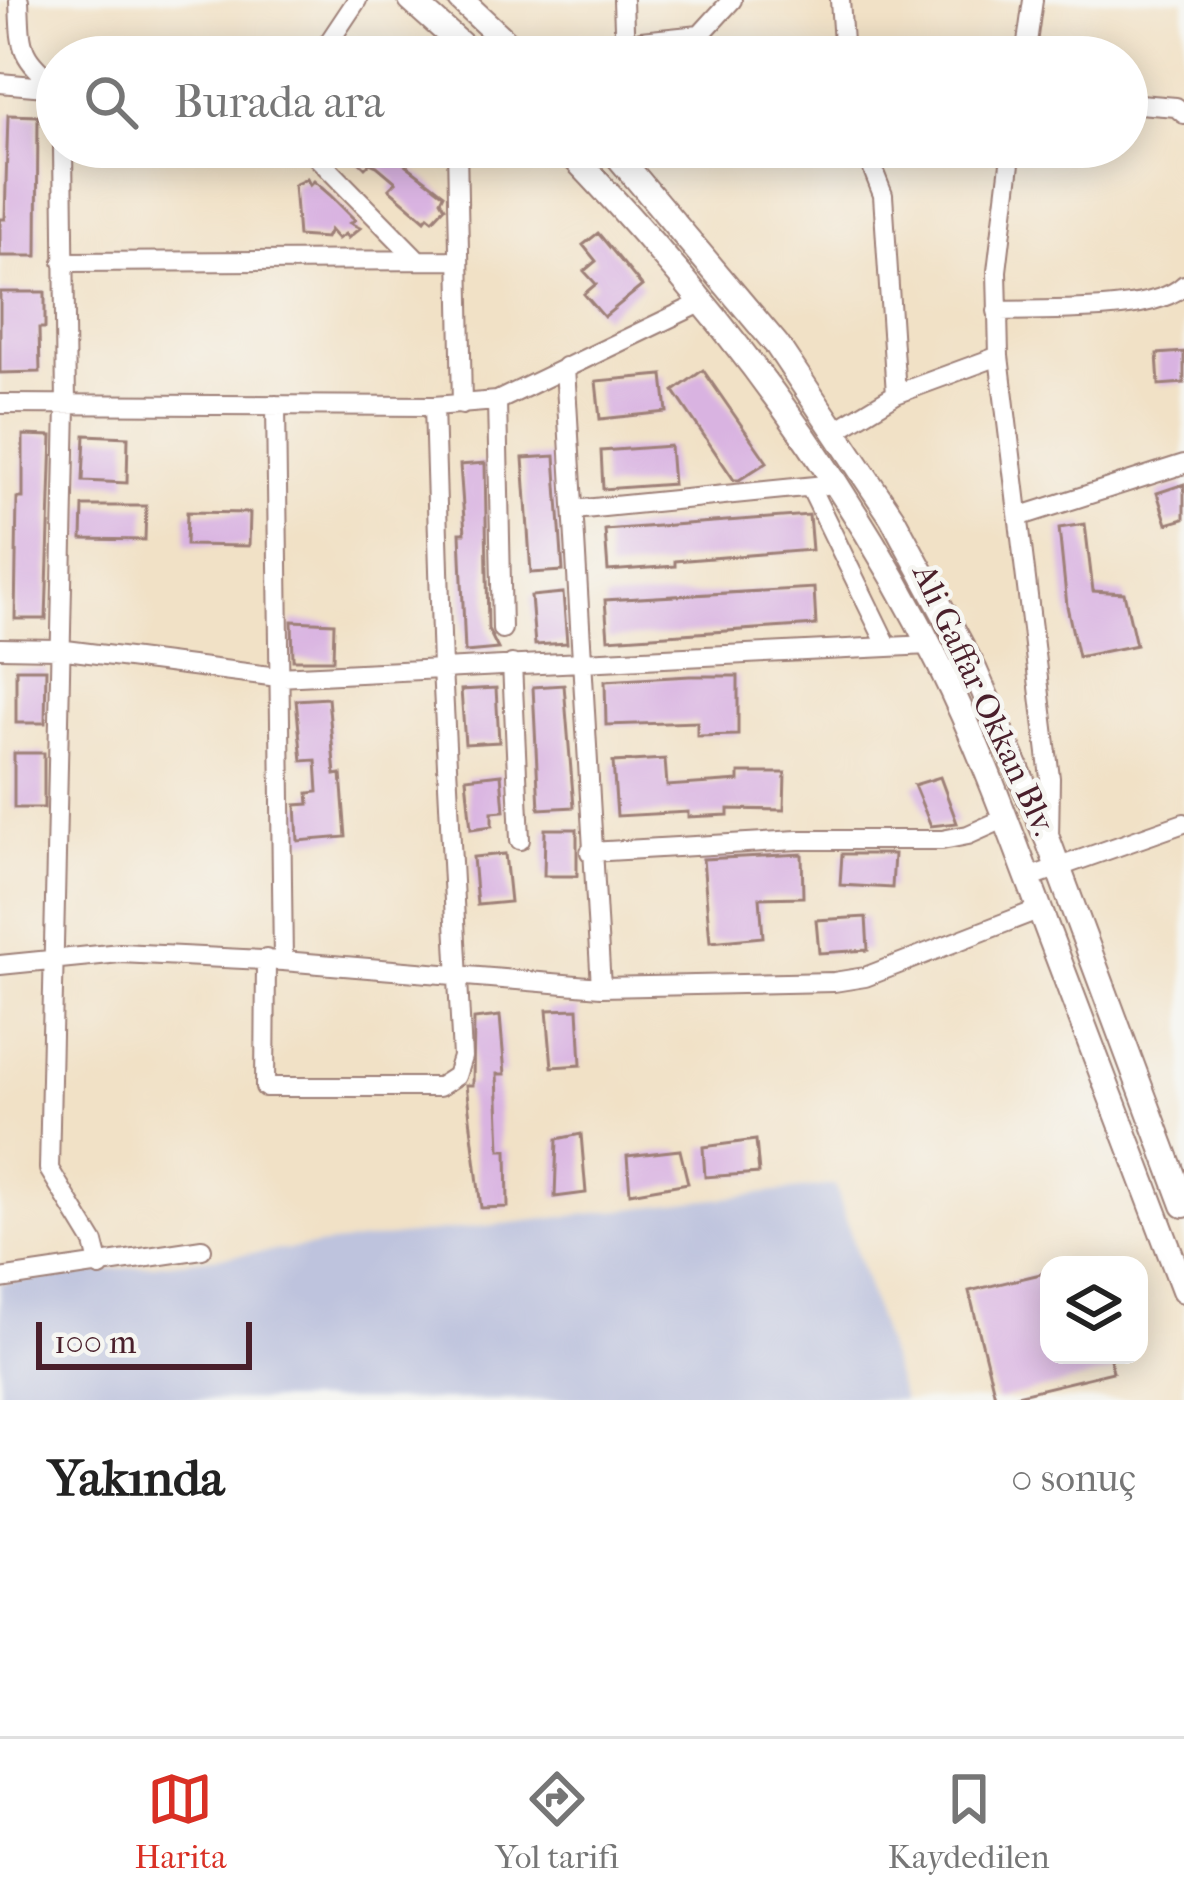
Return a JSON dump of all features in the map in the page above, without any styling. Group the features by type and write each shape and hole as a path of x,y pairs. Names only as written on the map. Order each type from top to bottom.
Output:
{"main road":[{"path":"411,0 443,36"},
{"path":"460,0 499,36"},
{"name":"Ali Gaffar Okkan Blv.","path":"583,168 766,378 822,486 883,559 929,645 1006,818 1184,1290"},
{"name":"Ali Gaffar Okkan Blv.","path":"630,168 777,345 892,517 975,671 1059,868 1184,1205"}],"street":[{"path":"19,0 20,45 36,70"},
{"path":"333,36 356,0"},
{"path":"623,0 624,36"},
{"path":"688,36 700,35 732,0"},
{"path":"840,0 843,36"},
{"path":"1031,36 1033,0"},
{"path":"0,83 36,86"},
{"path":"1148,105 1176,107 1184,114"},
{"path":"63,168 66,406 50,1169 94,1243 100,1267"},
{"path":"328,168 417,259"},
{"path":"457,168 462,405"},
{"path":"872,168 883,195 896,394"},
{"path":"1009,168 1001,223 999,356 1050,778 1049,843"},
{"path":"63,262 459,260"},
{"path":"997,311 1134,304 1169,296 1184,285"},
{"path":"0,404 434,406 497,401 703,302"},
{"path":"835,431 896,394 999,356"},
{"path":"565,367 601,987"},
{"path":"497,401 502,629"},
{"path":"276,405 275,960 265,1087 439,1087 461,1066 434,406"},
{"path":"1021,516 1184,464"},
{"path":"574,510 822,486 889,646"},
{"path":"0,648 58,650 278,677 929,645"},
{"path":"512,664 520,840"},
{"path":"590,852 798,840 942,840 968,835 1006,818"},
{"path":"1028,878 1184,824"},
{"path":"0,965 120,953 275,960 601,987 834,982 865,977 1040,909"},
{"path":"0,1279 202,1249"}],"shaded area":[{"path":"835,1185 903,1400 0,1400 0,1283"}],"building":[{"path":"8,115 36,116 37,256 0,256 0,219 5,219"},
{"path":"379,168 410,168 444,194 445,207 433,220 428,216 425,220 389,189 396,182"},
{"path":"307,179 330,195 355,220 350,223 360,228 348,238 345,234 338,239 330,230 326,238 298,236 294,185"},
{"path":"598,233 642,286 604,317 584,294 596,284 584,271 596,261 583,245"},
{"path":"0,292 45,292 45,328 39,328 40,372 0,373"},
{"path":"1184,352 1184,383 1159,385 1157,354"},
{"path":"703,370 767,462 739,480 734,480 674,391"},
{"path":"663,375 667,412 600,419 596,381"},
{"path":"23,435 52,436 46,619 15,619"},
{"path":"85,435 128,437 127,483 83,481"},
{"path":"670,446 673,484 603,489 601,451"},
{"path":"555,456 563,571 531,573 523,458"},
{"path":"485,463 488,629 498,649 465,652 460,465"},
{"path":"1184,484 1184,519 1167,524 1157,493"},
{"path":"83,506 146,506 145,540 82,539"},
{"path":"187,512 250,513 249,546 186,545"},
{"path":"809,515 812,550 608,571 605,530"},
{"path":"1085,524 1093,591 1124,593 1136,645 1078,657 1059,528"},
{"path":"814,588 816,625 608,639 605,600"},
{"path":"563,593 567,643 535,645 531,596"},
{"path":"292,621 334,623 333,660 293,660"},
{"path":"16,669 46,669 45,723 16,723"},
{"path":"738,676 738,735 697,736 697,722 606,725 605,681"},
{"path":"564,685 574,807 539,809 533,687"},
{"path":"496,688 499,742 465,744 461,690"},
{"path":"328,698 346,837 298,841 296,805 309,804 308,793 318,792 316,760 302,761 296,700"},
{"path":"14,753 44,753 44,808 14,808"},
{"path":"665,759 667,786 739,781 739,773 785,773 784,810 617,816 613,762"},
{"path":"501,774 504,811 492,812 492,826 471,829 466,778"},
{"path":"940,777 957,823 931,826 914,785"},
{"path":"545,829 577,829 577,876 544,876"},
{"path":"505,854 510,902 477,905 473,857"},
{"path":"802,854 803,897 760,898 763,937 710,942 703,859"},
{"path":"842,854 894,854 892,888 840,885"},
{"path":"866,917 868,950 819,953 816,920"},
{"path":"578,1009 581,1065 552,1067 547,1010"},
{"path":"500,1016 505,1074 497,1074 500,1150 507,1150 508,1207 481,1208 466,1085 473,1085 474,1019"},
{"path":"581,1134 586,1193 555,1197 557,1139"},
{"path":"756,1140 759,1173 705,1177 703,1147"},
{"path":"680,1150 688,1183 630,1193 627,1156"},
{"path":"1040,1274 1040,1364 1111,1364 1113,1372 996,1400 969,1291"}]}
